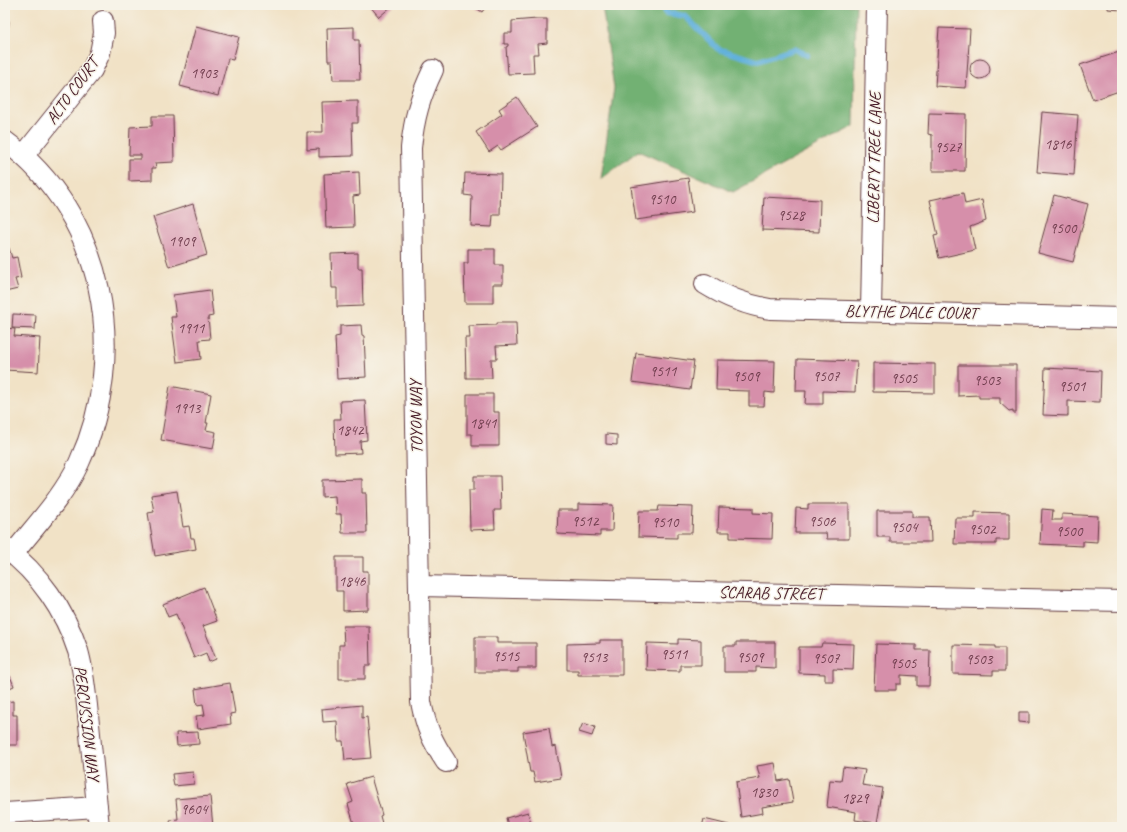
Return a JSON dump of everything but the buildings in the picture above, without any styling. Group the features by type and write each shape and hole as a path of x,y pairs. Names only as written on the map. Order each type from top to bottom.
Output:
{"street":[{"name":"LIBERTY TREE LANE","path":"870,311 877,5"},
{"name":"ALTO COURT","path":"24,154 92,70 100,53 104,33 103,21"},
{"name":"TOYON WAY","path":"434,70 421,96 414,122 411,148 421,702 425,724 433,744 446,762"},
{"path":"5,141 24,154 51,184 71,215 87,248 100,291 104,318 106,355 102,390 93,427 78,464 59,496 9,551"},
{"name":"BLYTHE DALE COURT","path":"705,284 725,297 756,307 770,309 1122,318"},
{"name":"PERCUSSION WAY","path":"9,551 33,573 50,595 66,621 78,651 84,679 99,827"},
{"name":"SCARAB STREET","path":"419,586 1122,601"},
{"path":"5,813 97,807"}],"green space":[{"path":"602,5 856,5 854,126 733,192 638,151 601,179 614,88"}],"waterway":[{"path":"664,5 666,13 685,16 718,49 758,61 794,49 807,55"}]}
